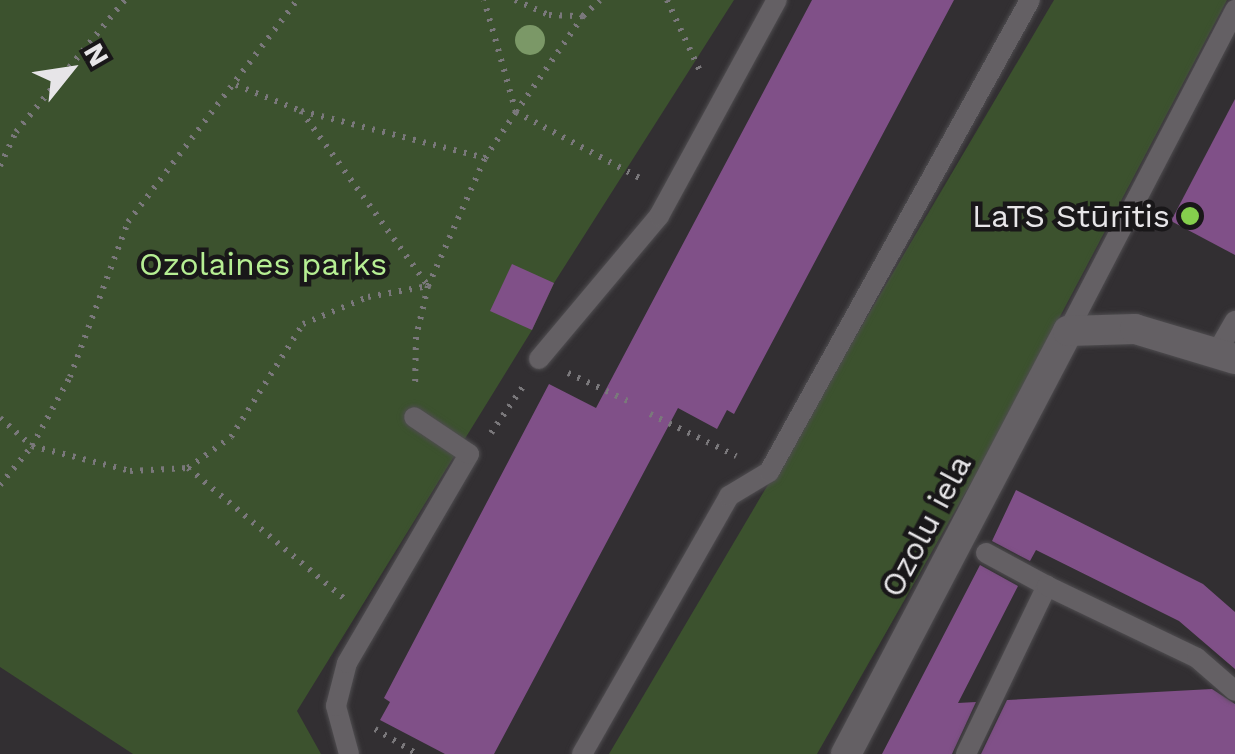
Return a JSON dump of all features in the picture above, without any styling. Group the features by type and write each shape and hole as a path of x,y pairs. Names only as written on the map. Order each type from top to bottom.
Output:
{"street":[{"path":"1068,331 1136,329 1226,356"},
{"name":"Ozolu iela","path":"846,754 1068,331"}],"lane":[{"path":"539,359 659,216 717,100 777,0"},
{"path":"582,754 729,496 769,472 1030,0"},
{"path":"1068,331 1235,10"},
{"path":"1226,356 1235,321"},
{"path":"349,754 336,706 347,662 469,454 414,418"},
{"path":"986,553 1198,658 1235,691"},
{"path":"966,754 1047,586"}],"path":[{"path":"0,166 16,132 124,0"},
{"path":"0,485 32,446 95,322 99,290 128,222 236,85 296,0"},
{"path":"484,0 516,112 670,194"},
{"path":"515,0 549,15 583,16"},
{"path":"414,418 416,337 428,286 485,158 583,16 600,0"},
{"path":"668,0 717,100"},
{"path":"236,85 300,111 485,158"},
{"path":"300,111 428,286"},
{"path":"0,418 32,446 130,471 188,468 230,437 302,324 368,297 428,286"},
{"path":"539,359 634,404"},
{"path":"469,454 496,428 524,384"},
{"path":"650,414 769,472"},
{"path":"188,468 369,619"}],"green space":[{"name":"Ozolaines parks","path":"0,0 734,0 554,283 532,330 297,711 321,754 133,754 0,667"},
{"path":"1054,0 1227,0 988,453 817,754 609,754"}],"building":[{"path":"812,0 954,0 734,414 727,410 717,429 678,408 494,754 445,754 380,720 390,702 384,698 549,384 596,408"},
{"path":"1235,99 1235,255 1171,221"},
{"path":"512,264 554,283 532,330 490,311"},
{"path":"1016,490 1203,584 1235,612 1235,669 1179,621 1036,550 1030,561 992,541"},
{"path":"980,565 1018,586 958,703 976,702 952,754 882,754"},
{"path":"1212,689 1235,704 1235,754 981,754 1007,700"}],"place":[{"name":"LaTS Stūrītis","path":"1190,216"}]}
